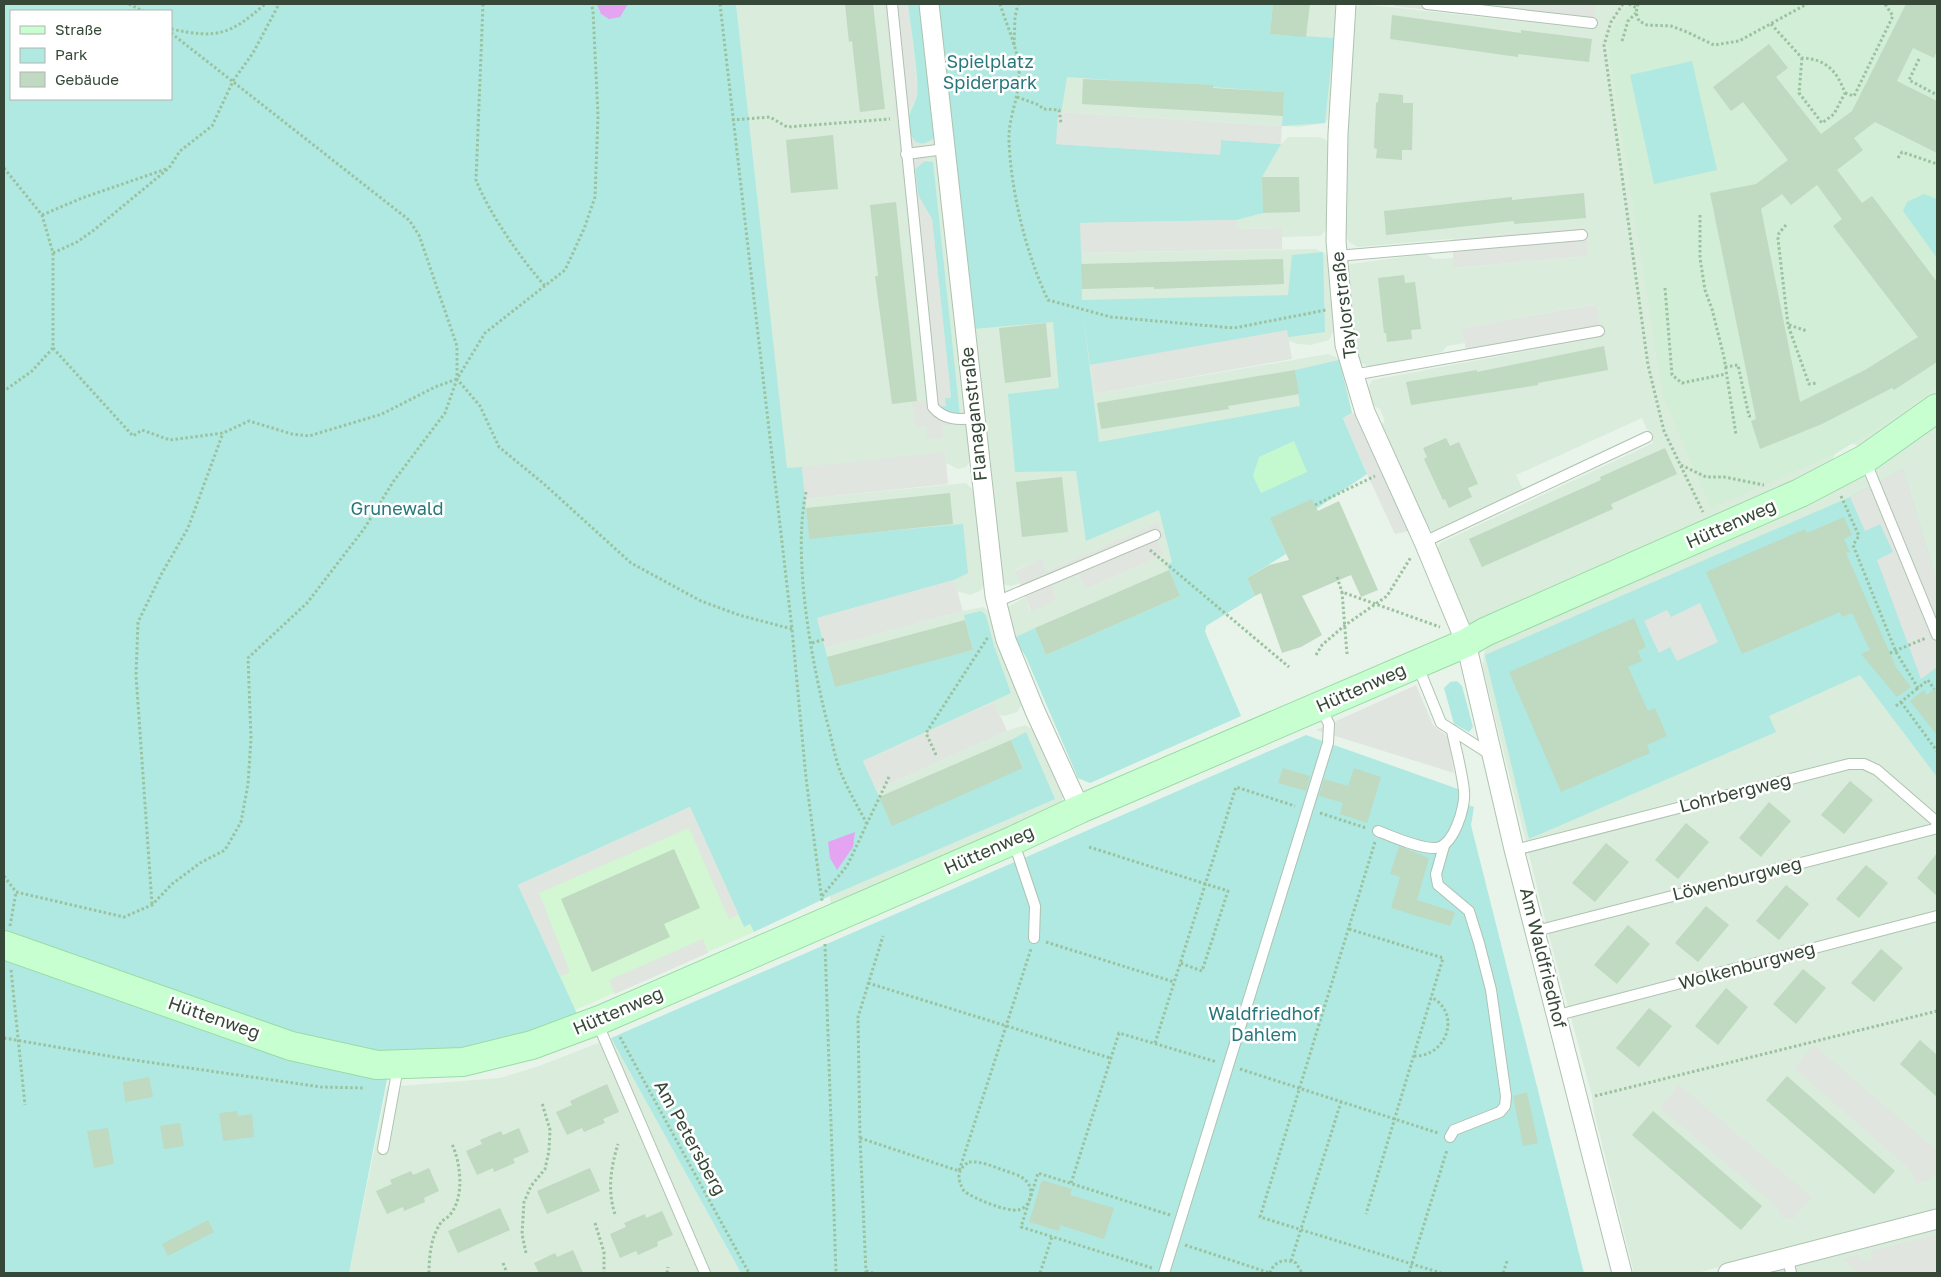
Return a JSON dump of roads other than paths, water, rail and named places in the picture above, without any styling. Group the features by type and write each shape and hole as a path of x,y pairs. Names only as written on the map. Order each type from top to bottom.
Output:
{"main road":[{"name":"Hüttenweg","path":"7,954 291,1046 370,1064 398,1066 463,1062 532,1045 600,1020 824,920 1014,840 1080,809 1320,706 1417,663 1456,636 1782,501 1865,459 1937,408"}],"street":[{"name":"Flanaganstraße","path":"929,4 996,602 1006,640 1035,711 1080,809"},
{"name":"Taylorstraße","path":"1346,4 1338,134 1337,256 1345,345 1365,412 1424,542 1456,636"},
{"name":"Am Waldfriedhof","path":"1456,636 1491,755 1622,1273"},
{"path":"1728,1273 1790,1266 1937,1219"}],"lane":[{"path":"892,4 902,118 933,406 940,415 960,420 975,418"},
{"path":"1427,4 1592,23"},
{"path":"906,154 945,149"},
{"path":"1337,256 1582,234"},
{"path":"1353,375 1599,331"},
{"path":"1424,542 1646,437"},
{"path":"1865,459 1937,634"},
{"path":"996,602 1155,535"},
{"path":"1417,663 1441,723 1491,755"},
{"path":"1164,1272 1328,742 1329,724 1320,706"},
{"path":"1450,1137 1454,1130 1500,1112 1504,1106 1506,1096 1492,990 1477,935 1469,911 1438,885 1436,874 1444,846 1452,837 1464,798 1452,731"},
{"name":"Lohrbergweg","path":"1515,850 1849,764 1864,764 1877,770 1937,823"},
{"name":"Löwenburgweg","path":"1536,931 1934,829 1937,823"},
{"path":"1378,832 1434,848 1444,846"},
{"path":"1018,855 1034,906 1034,938"},
{"name":"Wolkenburgweg","path":"1558,1015 1937,916"},
{"path":"600,1020 705,1273"},
{"path":"383,1149 398,1066"}],"park label":[{"name":"Spielplatz Spiderpark","path":"990,72"},
{"name":"Grunewald","path":"397,509"},
{"name":"Waldfriedhof Dahlem","path":"1264,1024"}]}
